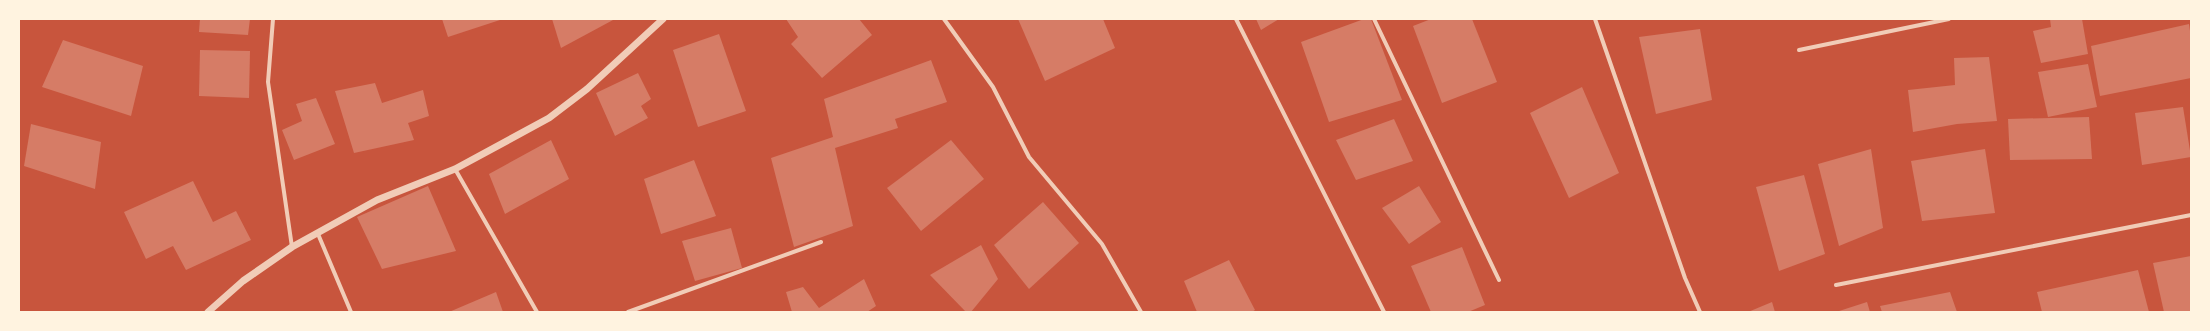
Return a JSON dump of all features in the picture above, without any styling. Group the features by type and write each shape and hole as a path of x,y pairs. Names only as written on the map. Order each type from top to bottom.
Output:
{"street":[{"path":"273,19 268,82 292,247"},
{"path":"944,19 993,87 1029,157 1102,244 1141,312"},
{"path":"1236,19 1384,312"},
{"path":"1374,19 1499,280"},
{"path":"1595,19 1685,278 1700,312"},
{"path":"1799,50 1949,19"},
{"path":"208,312 243,281 292,247 318,234 377,200 455,169 548,118 587,89 659,21"},
{"path":"455,169 537,312"},
{"path":"1836,285 2191,215"},
{"path":"318,234 352,312"},
{"path":"628,312 821,242"}],"building":[{"path":"200,19 250,19 248,35 199,32"},
{"path":"442,19 503,19 448,37"},
{"path":"552,19 613,19 613,20 561,48"},
{"path":"786,19 859,19 872,35 822,78 791,44 798,37"},
{"path":"1018,19 1103,19 1115,48 1045,81"},
{"path":"1256,19 1279,19 1261,30"},
{"path":"1364,19 1371,19 1402,100 1329,122 1301,42"},
{"path":"1431,19 1472,19 1497,82 1442,103 1413,26"},
{"path":"2050,19 2082,19 2088,54 2041,63 2033,31 2051,27"},
{"path":"2189,24 2191,38 2191,78 2100,96 2091,46"},
{"path":"1700,29 1712,100 1656,114 1639,37"},
{"path":"719,34 746,111 698,127 673,50"},
{"path":"63,40 143,66 131,116 42,87"},
{"path":"200,50 250,51 249,98 199,96"},
{"path":"1989,57 1997,121 1957,124 1913,132 1908,90 1955,85 1954,58"},
{"path":"931,60 947,102 895,119 898,128 835,148 853,226 794,247 771,158 833,137 824,99"},
{"path":"2088,64 2097,107 2048,117 2038,72"},
{"path":"638,73 651,99 641,106 648,118 615,136 596,93"},
{"path":"375,83 382,103 423,90 429,116 408,123 414,140 354,153 335,91"},
{"path":"1582,87 1619,173 1569,198 1530,113"},
{"path":"316,98 335,144 294,160 282,130 302,121 296,104"},
{"path":"2183,107 2191,157 2142,165 2135,113"},
{"path":"2089,117 2092,159 2010,160 2008,119"},
{"path":"1394,119 1413,161 1356,180 1336,140"},
{"path":"31,124 101,142 95,189 24,166"},
{"path":"551,140 569,179 505,214 489,174"},
{"path":"951,140 984,179 921,231 887,188"},
{"path":"1871,149 1883,228 1839,246 1818,164"},
{"path":"1985,149 1995,213 1922,221 1911,161"},
{"path":"694,160 716,216 661,234 644,179"},
{"path":"1804,175 1825,254 1779,271 1756,187"},
{"path":"193,181 213,222 236,211 251,240 186,270 173,246 146,259 124,212"},
{"path":"428,186 456,251 382,269 357,217"},
{"path":"1419,186 1441,222 1409,244 1382,208"},
{"path":"1043,202 1079,243 1029,289 994,245"},
{"path":"731,228 742,268 695,281 682,241"},
{"path":"981,245 998,279 971,312 966,312 930,275"},
{"path":"1462,247 1485,305 1468,312 1431,312 1411,266"},
{"path":"2191,256 2191,312 2164,312 2153,263"},
{"path":"1229,260 1255,310 1252,312 1197,312 1184,281"},
{"path":"2138,270 2149,312 2042,312 2037,292"},
{"path":"864,279 876,306 867,312 792,312 786,292 803,287 819,308"},
{"path":"496,292 503,312 449,312"},
{"path":"1950,292 1957,312 1882,312 1880,306"},
{"path":"1772,302 1775,312 1748,312"},
{"path":"1867,302 1870,312 1836,312"}]}
